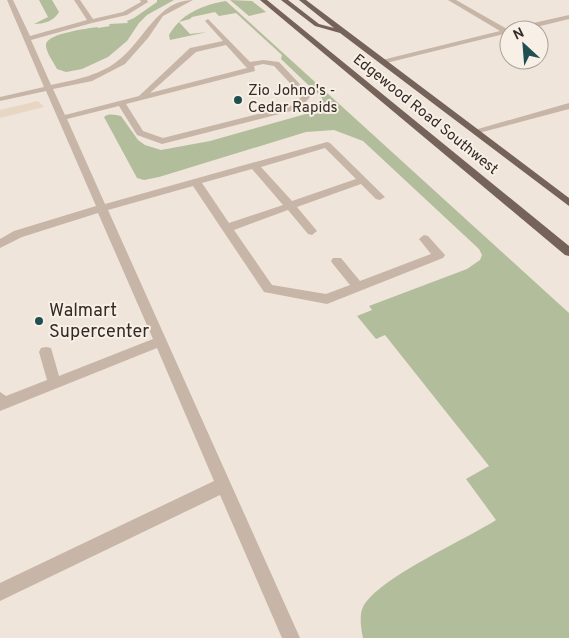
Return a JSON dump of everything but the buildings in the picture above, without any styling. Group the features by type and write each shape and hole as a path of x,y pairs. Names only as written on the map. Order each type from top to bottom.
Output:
{"main road":[{"name":"Edgewood Road Southwest","path":"263,0 569,252"},
{"path":"284,0 317,25 345,34"},
{"name":"Edgewood Road Southwest","path":"302,0 569,204"}],"street":[{"path":"10,0 290,638"},
{"path":"77,0 91,21"},
{"path":"28,39 91,21 125,14 145,2 143,0"},
{"path":"0,99 89,79 122,62 146,37 160,15 190,0"},
{"path":"451,0 499,27"},
{"path":"549,22 569,17"},
{"path":"62,118 252,70 208,21"},
{"path":"385,62 499,34"},
{"path":"142,97 193,50 228,42"},
{"path":"121,102 140,133 162,141 296,106 307,96 276,64 263,62 249,65"},
{"path":"474,131 569,106"},
{"path":"0,244 18,234 102,208 327,145 380,197"},
{"path":"255,166 312,231"},
{"path":"227,228 364,180"},
{"path":"196,182 268,289 327,299 439,255 424,239"},
{"path":"337,261 358,287"},
{"path":"1,402 55,384 161,341"},
{"path":"46,352 55,384"},
{"path":"0,592 223,485"}],"green space":[{"path":"39,0 52,0 59,12 48,21 34,24 48,17"},
{"path":"157,0 174,0 147,15 127,41 108,57 82,69 66,72 57,69 47,50 46,44 49,40 68,32 110,26 109,24 128,23 127,21 157,2"},
{"path":"230,0 252,1 266,12 249,16"},
{"path":"226,1 569,313 569,638 363,638 361,614 363,607 372,596 404,572 496,520 466,479 489,466 385,335 376,339 357,316 372,310 369,306 467,269 480,260 482,255 479,249 363,141 334,130 306,132 159,177 144,180 137,178 104,117 108,115 121,116 138,140 145,145 161,150 210,141 313,112 320,109 323,104 322,98 281,59 282,55 236,13 219,16 215,12 179,22 201,8"},
{"path":"179,22 190,34 207,32 170,40 169,35"}],"shaded area":[{"path":"38,101 44,107 0,118 0,110"}],"place":[{"name":"Zio Johno's - Cedar Rapids","path":"238,100"},
{"name":"Walmart Supercenter","path":"39,321"}]}
